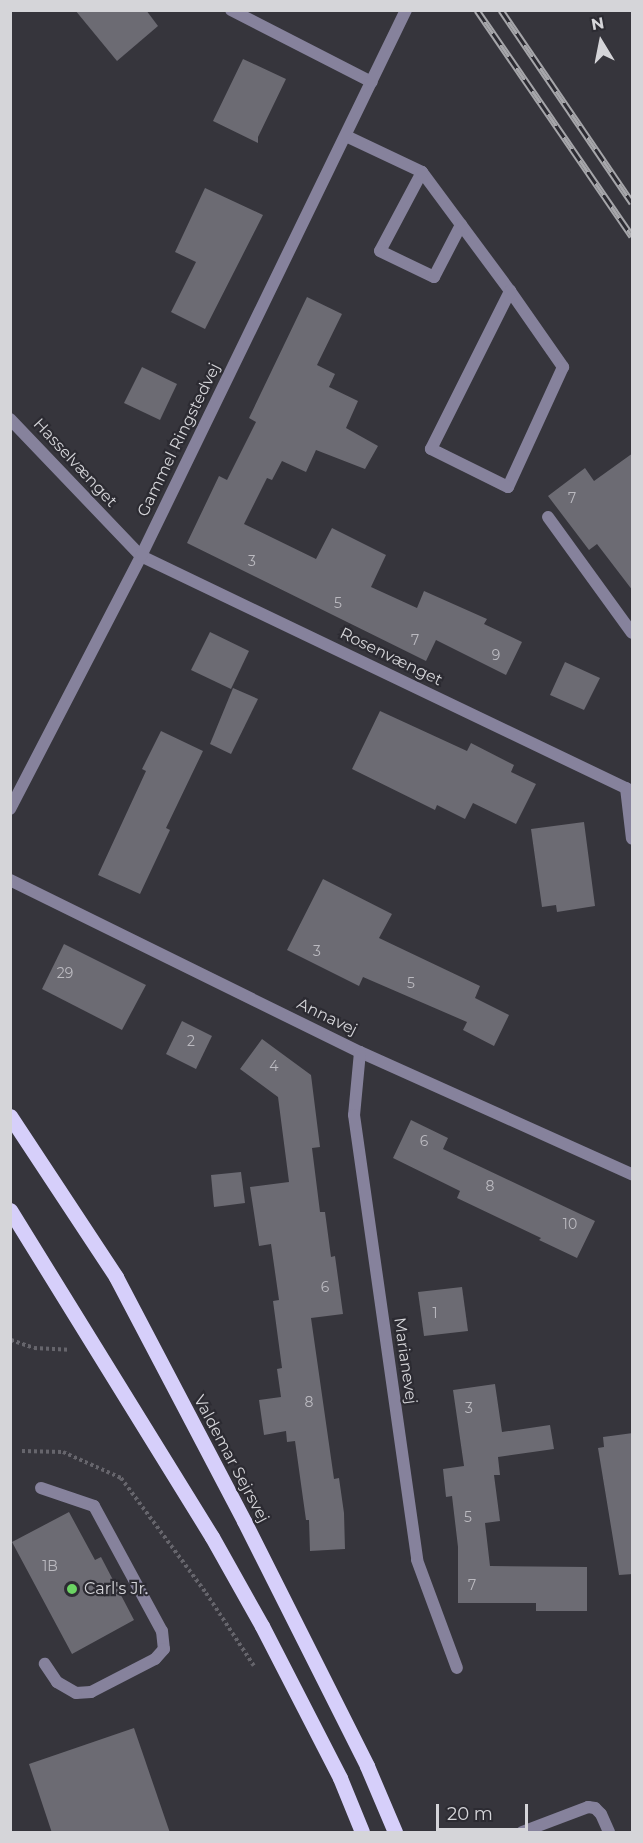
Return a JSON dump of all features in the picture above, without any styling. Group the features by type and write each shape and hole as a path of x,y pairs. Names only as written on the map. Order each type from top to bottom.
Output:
{"main road":[{"name":"Valdemar Sejrsvej","path":"10,1116 116,1277 260,1553 366,1766 395,1833"},
{"path":"10,1210 212,1538 262,1626 340,1778 362,1833"}],"street":[{"path":"231,10 372,82"},
{"name":"Gammel Ringstedvej","path":"10,809 141,556 406,10"},
{"path":"346,136 422,172 510,291 563,367 507,487 431,449 510,291"},
{"path":"422,172 380,251 434,277 461,225"},
{"name":"Hasselvænget","path":"10,419 141,556"},
{"path":"548,517 633,633"},
{"name":"Rosenvænget","path":"141,556 629,790 633,839"},
{"name":"Annavej","path":"10,880 360,1052 633,1174"},
{"name":"Marianevej","path":"360,1052 354,1115 417,1560 457,1668"},
{"path":"41,1488 94,1506 162,1631 164,1649 154,1659 91,1692 76,1693 57,1682 45,1665"},
{"path":"522,1833 588,1807 595,1808 601,1814 609,1833"}],"path":[{"path":"11,1339 34,1348 98,1352"},
{"path":"22,1451 63,1452 121,1478 206,1593 257,1670"}],"building":[{"path":"75,10 146,10 158,26 117,61"},
{"path":"243,59 286,79 258,137 258,143 213,121"},
{"path":"205,188 263,215 205,329 171,312 196,262 175,252"},
{"path":"307,297 342,314 317,365 335,374 329,387 358,401 346,428 378,446 365,469 316,450 306,472 282,461 272,480 267,478 244,524 316,559 332,528 386,555 371,587 417,608 424,591 487,619 484,624 522,642 506,675 436,640 426,661 187,543 219,476 227,480 256,422 249,418"},
{"path":"142,367 177,384 160,420 124,403"},
{"path":"633,453 633,591 597,544 589,550 548,496 585,468 594,481"},
{"path":"210,632 249,651 231,689 191,670"},
{"path":"565,662 600,678 584,710 550,695"},
{"path":"233,688 258,699 231,754 210,744"},
{"path":"380,711 467,751 471,743 514,765 511,772 536,784 516,824 473,803 465,819 437,805 435,810 352,769"},
{"path":"161,731 203,751 166,828 170,830 140,894 98,875 146,771 142,769"},
{"path":"584,822 595,906 557,912 556,905 542,907 531,829"},
{"path":"323,879 392,914 379,938 480,986 475,998 509,1015 494,1046 463,1030 467,1022 363,977 359,986 287,950"},
{"path":"64,944 146,985 122,1030 42,989"},
{"path":"182,1021 212,1036 196,1069 166,1054"},
{"path":"262,1039 311,1075 320,1147 312,1148 320,1212 325,1212 331,1257 335,1256 343,1314 311,1318 334,1479 339,1478 344,1513 345,1549 310,1551 309,1520 306,1520 295,1441 287,1442 286,1431 264,1435 259,1400 281,1397 277,1369 282,1368 273,1301 279,1300 271,1244 259,1246 250,1187 289,1182 278,1097 240,1069"},
{"path":"411,1120 448,1138 443,1149 595,1221 577,1258 457,1198 460,1191 393,1158"},
{"path":"241,1172 245,1203 214,1207 211,1175"},
{"path":"462,1287 468,1331 424,1336 418,1292"},
{"path":"495,1384 502,1432 550,1425 554,1449 498,1457 500,1475 494,1475 500,1521 485,1523 490,1566 587,1567 587,1611 536,1611 536,1603 458,1603 458,1547 452,1496 446,1497 443,1469 464,1466 453,1390"},
{"path":"633,1433 633,1574 619,1575 598,1448 604,1447 603,1437"},
{"path":"69,1512 95,1560 101,1557 134,1620 72,1654 12,1542"},
{"path":"134,1728 170,1833 52,1833 29,1764"}],"railway":[{"path":"477,10 632,236"},
{"path":"501,10 632,203"}],"place":[{"name":"Carl's Jr.","path":"72,1589"}]}
